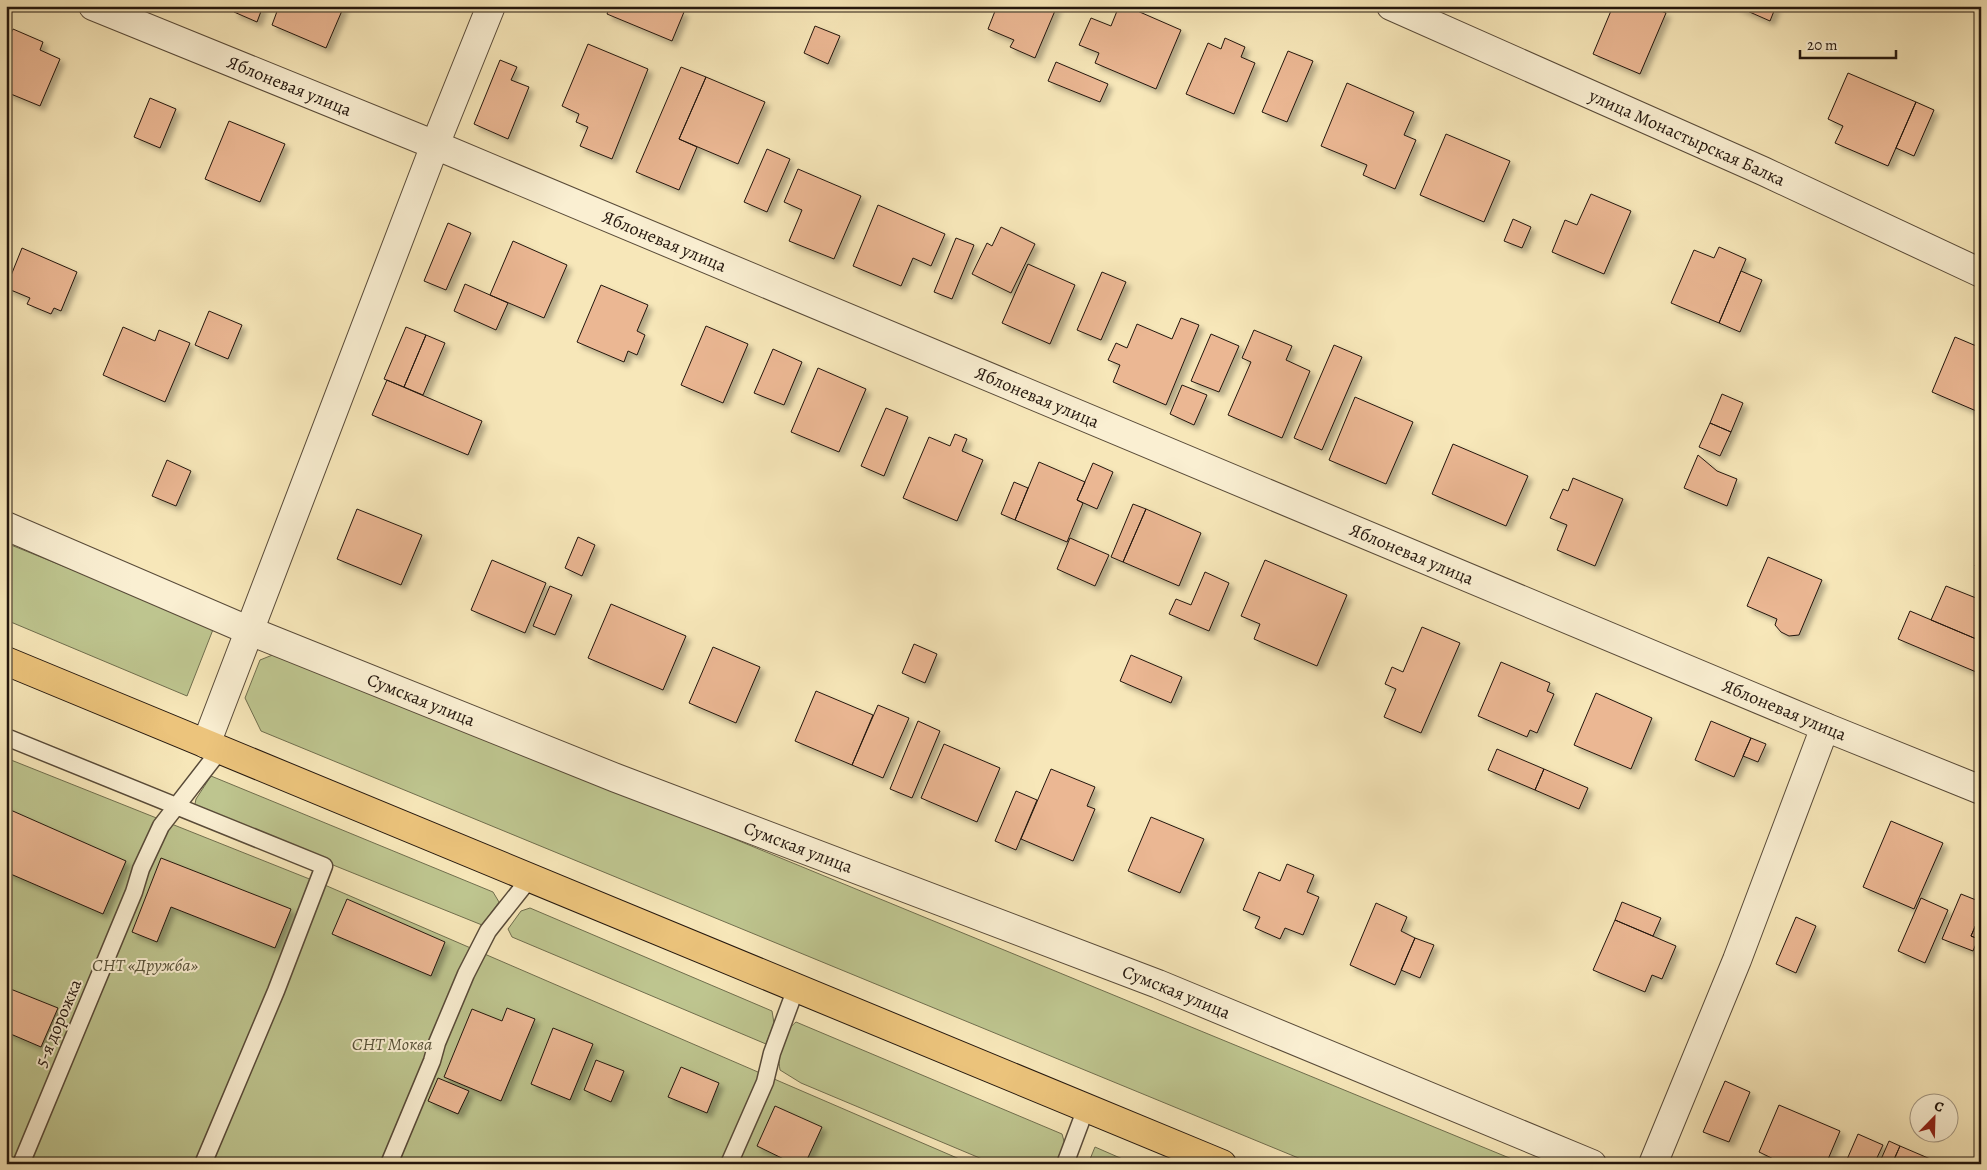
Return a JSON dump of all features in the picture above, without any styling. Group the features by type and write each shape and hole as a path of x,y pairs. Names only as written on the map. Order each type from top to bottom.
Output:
{"main road":[{"path":"6,662 1222,1164"}],"street":[{"name":"Яблоневая улица","path":"93,6 435,145 1825,727 1981,790"},
{"path":"213,747 250,631 435,145 490,6"},
{"name":"улица Монастырская Балка","path":"1391,6 1763,171 1981,273"},
{"name":"Сумская улица","path":"6,526 250,631 616,778 1158,984 1592,1164"},
{"path":"1653,1164 1737,960 1825,727"}],"lane":[{"path":"6,737 324,866 276,991 203,1164"},
{"name":"5-я дорожка","path":"21,1164 134,892 141,869 161,826 213,747"},
{"path":"389,1164 466,974 488,932 530,878"},
{"path":"729,1164 764,1082 772,1053 796,988"},
{"path":"1065,1164 1086,1108"}],"green space":[{"path":"6,543 214,627 187,696 6,620"},
{"path":"280,652 1524,1164 1313,1164 261,731 245,698 260,660"},
{"path":"6,758 327,886 971,1164 6,1164"},
{"path":"211,776 493,892 499,902 482,925 194,809 196,799"},
{"path":"530,908 772,1011 774,1023 766,1044 512,937 508,929 521,911"},
{"path":"796,1022 1062,1134 1066,1148 1058,1164 994,1164 801,1083 780,1070 779,1064 780,1050 784,1038"},
{"path":"1095,1147 1134,1164 1088,1164"}],"building":[{"path":"237,6 263,6 257,22 234,12"},
{"path":"279,6 344,6 326,48 272,25"},
{"path":"610,6 669,6 684,12 672,41 607,14"},
{"path":"997,6 1057,6 1035,58 1010,47 1014,40 988,29"},
{"path":"1119,6 1126,6 1181,30 1156,89 1095,63 1099,53 1079,45 1091,18 1111,26"},
{"path":"1613,6 1649,6 1666,13 1640,74 1593,54"},
{"path":"1736,6 1776,6 1770,21"},
{"path":"815,26 840,36 828,64 804,53"},
{"path":"13,29 43,42 40,50 60,59 40,106 6,92 6,36 9,37"},
{"path":"1225,38 1245,47 1241,57 1255,63 1234,114 1186,94 1208,43 1221,49"},
{"path":"588,44 648,69 612,159 580,146 588,127 576,122 579,114 562,106"},
{"path":"1288,51 1313,61 1287,122 1262,112"},
{"path":"500,60 517,67 511,80 529,87 508,139 474,124"},
{"path":"1056,62 1108,84 1100,102 1048,81"},
{"path":"681,67 706,77 679,139 697,147 679,190 636,172"},
{"path":"1848,73 1916,102 1888,166 1835,143 1843,126 1828,119"},
{"path":"706,77 765,102 738,164 679,139"},
{"path":"1347,83 1414,112 1404,135 1416,140 1395,189 1363,175 1367,165 1321,146"},
{"path":"150,98 176,109 160,148 134,137"},
{"path":"1916,102 1934,110 1914,156 1896,148"},
{"path":"229,121 285,144 260,202 205,179"},
{"path":"1446,134 1510,161 1484,222 1420,195"},
{"path":"767,149 790,159 767,212 744,202"},
{"path":"798,169 861,196 834,259 789,241 802,210 784,202"},
{"path":"1591,194 1631,211 1604,274 1552,252 1565,220 1577,225"},
{"path":"878,205 945,234 931,266 913,258 901,286 853,266"},
{"path":"1513,219 1531,227 1522,248 1504,241"},
{"path":"448,223 471,233 446,290 424,281"},
{"path":"1001,227 1035,244 1011,293 972,274 987,243 992,246"},
{"path":"956,238 974,245 952,299 934,292"},
{"path":"513,241 567,265 544,318 490,295"},
{"path":"1719,247 1746,259 1719,323 1671,303 1694,250 1714,258"},
{"path":"22,248 77,272 61,311 54,308 51,314 27,304 30,298 6,288"},
{"path":"1028,264 1075,285 1050,344 1002,323"},
{"path":"1741,271 1762,280 1740,332 1719,323"},
{"path":"1102,272 1126,282 1101,340 1077,330"},
{"path":"465,284 508,303 496,330 454,311"},
{"path":"601,285 648,305 637,331 645,335 637,355 628,351 624,362 577,342"},
{"path":"209,311 242,325 228,359 195,345"},
{"path":"1181,318 1199,325 1166,405 1113,382 1120,365 1108,360 1116,343 1127,348 1137,324 1172,339"},
{"path":"706,326 748,344 723,403 681,385"},
{"path":"123,327 155,341 159,330 190,343 165,402 103,375"},
{"path":"406,327 426,335 404,387 384,379"},
{"path":"1254,330 1292,346 1286,360 1310,371 1282,438 1228,415 1251,362 1242,358"},
{"path":"1211,334 1239,346 1219,392 1191,381"},
{"path":"426,335 445,343 423,395 404,387"},
{"path":"1955,337 1981,348 1981,413 1932,392"},
{"path":"1334,345 1362,357 1322,450 1294,438"},
{"path":"773,349 802,362 784,405 754,393"},
{"path":"818,368 866,389 839,452 791,432"},
{"path":"387,380 482,421 468,455 372,415"},
{"path":"1182,385 1207,395 1194,425 1170,414"},
{"path":"1722,394 1743,403 1731,432 1710,423"},
{"path":"1355,397 1413,422 1386,484 1329,460"},
{"path":"886,408 908,417 884,476 861,466"},
{"path":"1710,423 1731,432 1720,456 1699,447"},
{"path":"955,434 967,439 962,451 983,460 957,521 903,498 929,437 950,446"},
{"path":"1453,444 1528,476 1506,526 1432,494"},
{"path":"1698,455 1717,471 1737,479 1727,506 1684,488"},
{"path":"167,460 191,471 176,506 152,496"},
{"path":"1039,462 1085,482 1077,500 1083,503 1067,542 1015,520"},
{"path":"1093,463 1113,472 1097,509 1077,500"},
{"path":"1573,478 1623,499 1595,566 1557,550 1567,525 1550,518 1563,489 1568,491"},
{"path":"1014,482 1028,488 1015,520 1001,514"},
{"path":"1133,504 1146,509 1123,562 1111,557"},
{"path":"357,509 422,535 401,585 337,559"},
{"path":"1146,509 1201,533 1179,586 1123,562"},
{"path":"578,537 595,545 582,576 565,568"},
{"path":"1070,538 1109,555 1095,586 1057,569"},
{"path":"1981,554 1981,568 1975,566"},
{"path":"1768,557 1822,580 1799,635 1789,636 1781,632 1775,625 1777,619 1747,606"},
{"path":"492,560 546,583 525,633 471,610"},
{"path":"1265,560 1347,595 1317,666 1254,639 1260,624 1241,616"},
{"path":"1205,572 1229,583 1209,631 1169,614 1176,599 1191,605"},
{"path":"550,586 572,595 555,635 533,626"},
{"path":"1946,586 1981,600 1981,641 1931,620"},
{"path":"611,604 686,636 663,690 588,658"},
{"path":"1910,611 1981,641 1981,674 1898,639"},
{"path":"1422,627 1460,643 1421,733 1384,717 1396,689 1385,684 1392,667 1403,672"},
{"path":"914,644 937,654 925,683 902,673"},
{"path":"713,647 760,667 736,723 689,703"},
{"path":"1131,655 1182,677 1171,703 1120,681"},
{"path":"1501,662 1550,683 1547,691 1554,694 1537,733 1530,730 1527,737 1478,716"},
{"path":"816,691 873,715 852,765 795,741"},
{"path":"1596,693 1652,718 1631,769 1574,745"},
{"path":"878,705 909,718 883,778 852,765"},
{"path":"918,721 940,731 912,798 890,789"},
{"path":"1711,721 1751,738 1734,777 1695,760"},
{"path":"1751,738 1766,744 1758,762 1743,756"},
{"path":"944,744 1000,768 977,822 921,798"},
{"path":"1497,749 1544,769 1535,790 1488,770"},
{"path":"1051,769 1095,787 1087,806 1095,809 1073,861 1021,839"},
{"path":"1544,769 1588,788 1579,809 1535,790"},
{"path":"1016,791 1037,800 1016,850 995,841"},
{"path":"6,808 126,861 103,914 6,872"},
{"path":"1151,817 1204,839 1180,893 1128,871"},
{"path":"1891,821 1943,843 1914,909 1863,887"},
{"path":"161,858 291,909 275,948 171,907 157,942 132,932"},
{"path":"1287,864 1314,875 1307,892 1319,897 1303,935 1285,928 1280,939 1255,928 1260,917 1243,910 1259,872 1280,881"},
{"path":"1961,894 1981,902 1981,913 1971,936 1978,939 1973,951 1942,939"},
{"path":"1921,898 1948,910 1925,963 1898,951"},
{"path":"347,899 445,942 431,976 332,934"},
{"path":"1622,902 1661,918 1653,936 1615,920"},
{"path":"1376,903 1407,917 1401,931 1415,938 1395,985 1350,965"},
{"path":"1981,913 1981,940 1971,936"},
{"path":"1796,917 1816,926 1796,973 1776,964"},
{"path":"1615,920 1676,946 1662,979 1652,975 1645,992 1593,970"},
{"path":"1415,938 1434,945 1420,978 1401,970"},
{"path":"8,988 58,1008 41,1047 6,1032 6,992"},
{"path":"507,1008 535,1019 501,1101 444,1077 472,1009 502,1021"},
{"path":"553,1028 593,1044 570,1100 531,1084"},
{"path":"596,1060 624,1071 611,1102 584,1090"},
{"path":"681,1067 719,1083 707,1113 668,1097"},
{"path":"438,1078 469,1091 458,1114 428,1101"},
{"path":"1725,1081 1750,1092 1729,1142 1703,1132"},
{"path":"1779,1105 1840,1131 1826,1164 1784,1164 1759,1152"},
{"path":"775,1106 822,1127 805,1164 794,1164 757,1146"},
{"path":"1858,1134 1883,1145 1874,1164 1845,1164"},
{"path":"1889,1141 1900,1146 1892,1164 1879,1164"},
{"path":"1900,1146 1942,1164 1892,1164"}],"park label":[{"name":"СНТ «Дружба»","path":"145,965"},
{"name":"СНТ Моква","path":"392,1044"}]}
